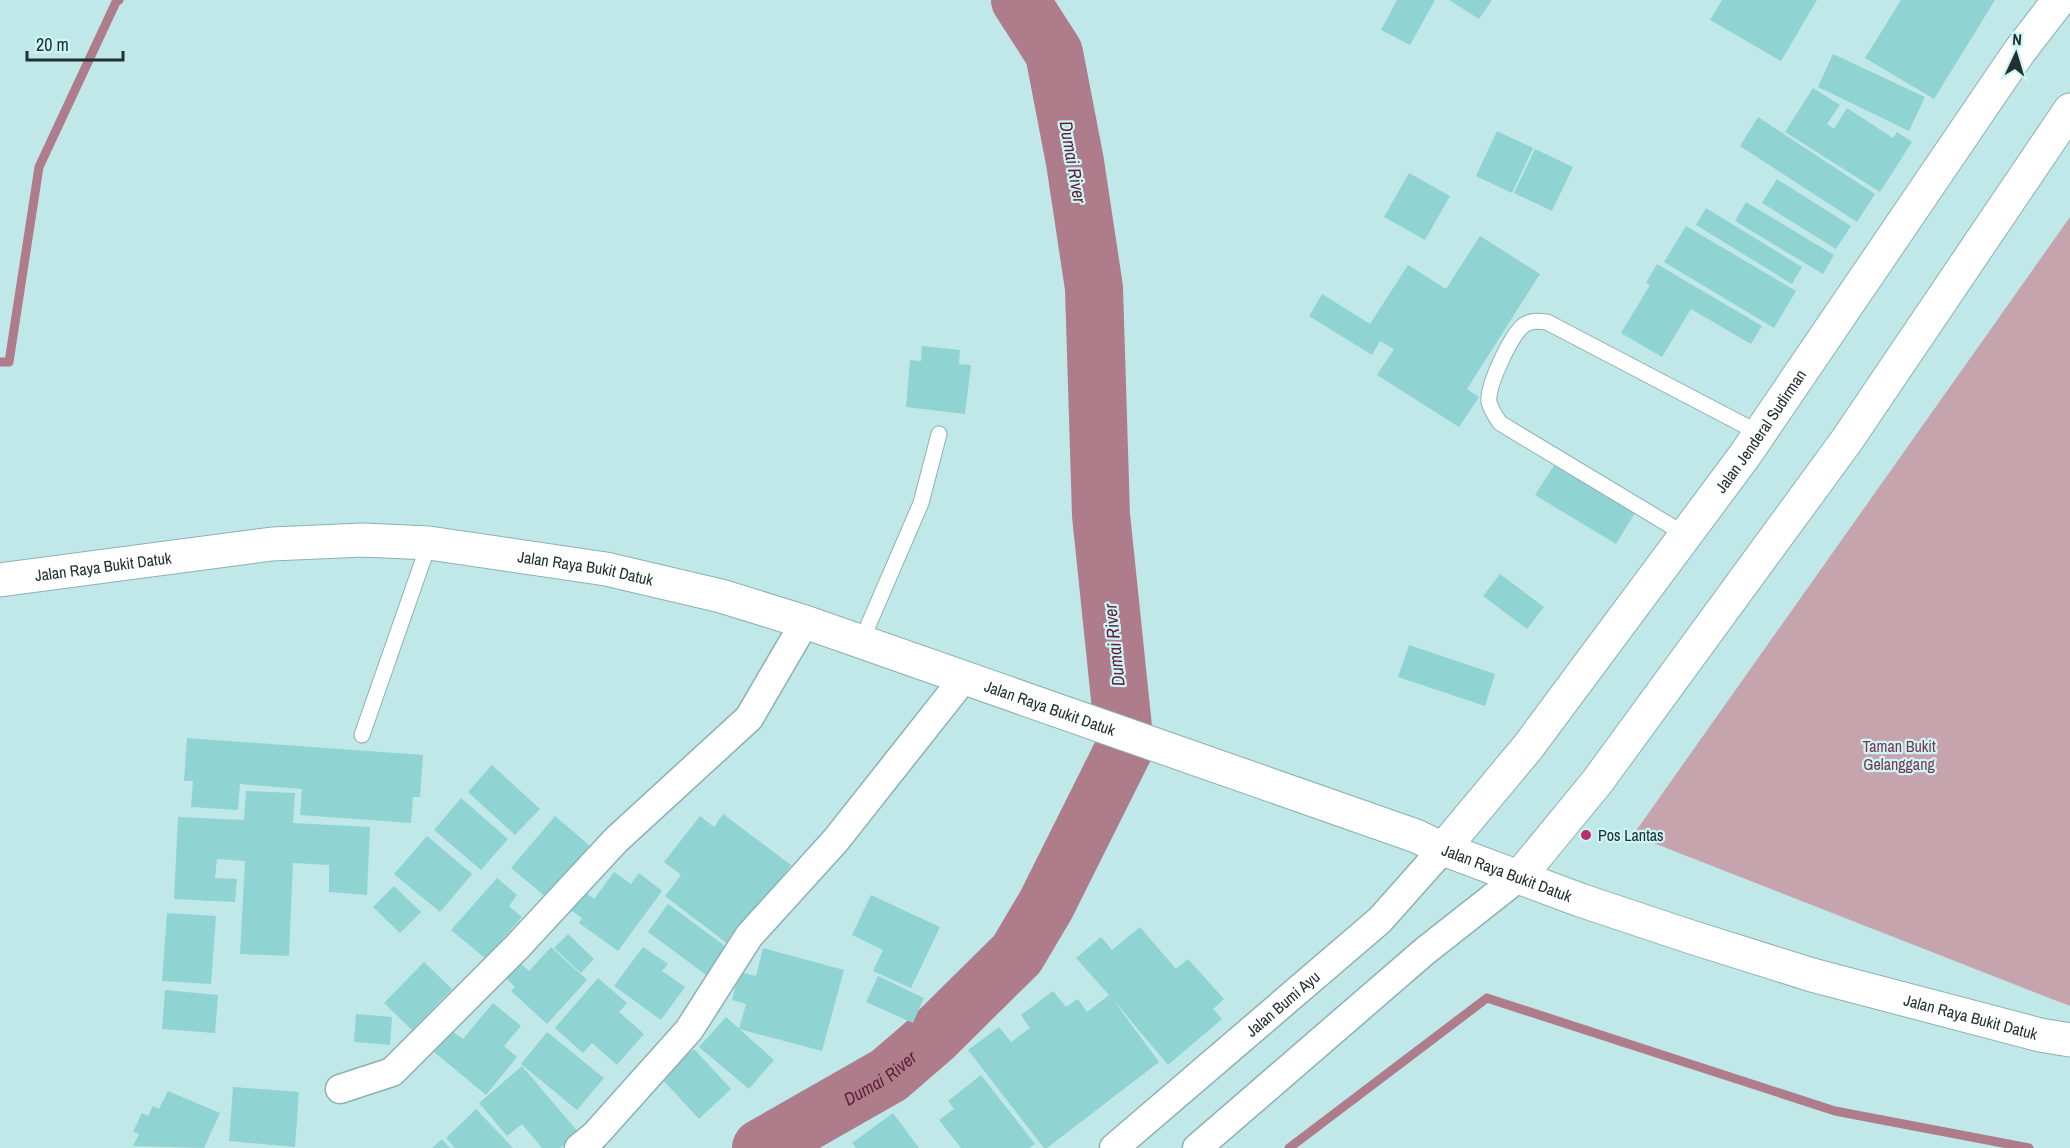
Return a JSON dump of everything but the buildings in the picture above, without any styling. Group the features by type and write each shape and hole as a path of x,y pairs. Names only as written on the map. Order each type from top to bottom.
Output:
{"main road":[{"name":"Jalan Jenderal Sudirman","path":"1443,849 1528,747 1760,434 2019,52 2059,0"},
{"path":"1519,877 1597,782 1847,440 2070,110"},
{"name":"Jalan Raya Bukit Datuk","path":"0,580 272,544 363,540 429,543 606,569 721,596 805,622 1416,836 1443,849 1580,900 1812,975 2040,1035 2070,1040"}],"street":[{"path":"340,1089 392,1072 516,947 616,840 749,718 805,622"},
{"path":"579,1148 595,1135 688,1030 749,936 836,840 964,678"},
{"name":"Jalan Bumi Ayu","path":"1114,1148 1380,920 1443,849"},
{"path":"1197,1148 1425,951 1519,877"}],"lane":[{"path":"1686,535 1500,423 1489,401 1490,386 1515,335 1523,326 1534,321 1547,322 1760,434"},
{"path":"861,642 921,503 939,434"},
{"path":"362,735 429,543"}],"green space":[{"name":"Taman Bukit Gelanggang","path":"2070,217 2070,1006 1633,835"}],"waterway":[{"path":"0,362 9,362 39,167 116,2 119,0"},
{"name":"Dumai River","path":"761,1148 889,1075 933,1037 1017,954 1046,905 1125,747 1101,515 1094,288 1075,162 1054,53 1020,0"},
{"path":"1289,1148 1487,998 1835,1111 2029,1148"}],"place":[{"name":"Pos Lantas","path":"1586,835"}]}
